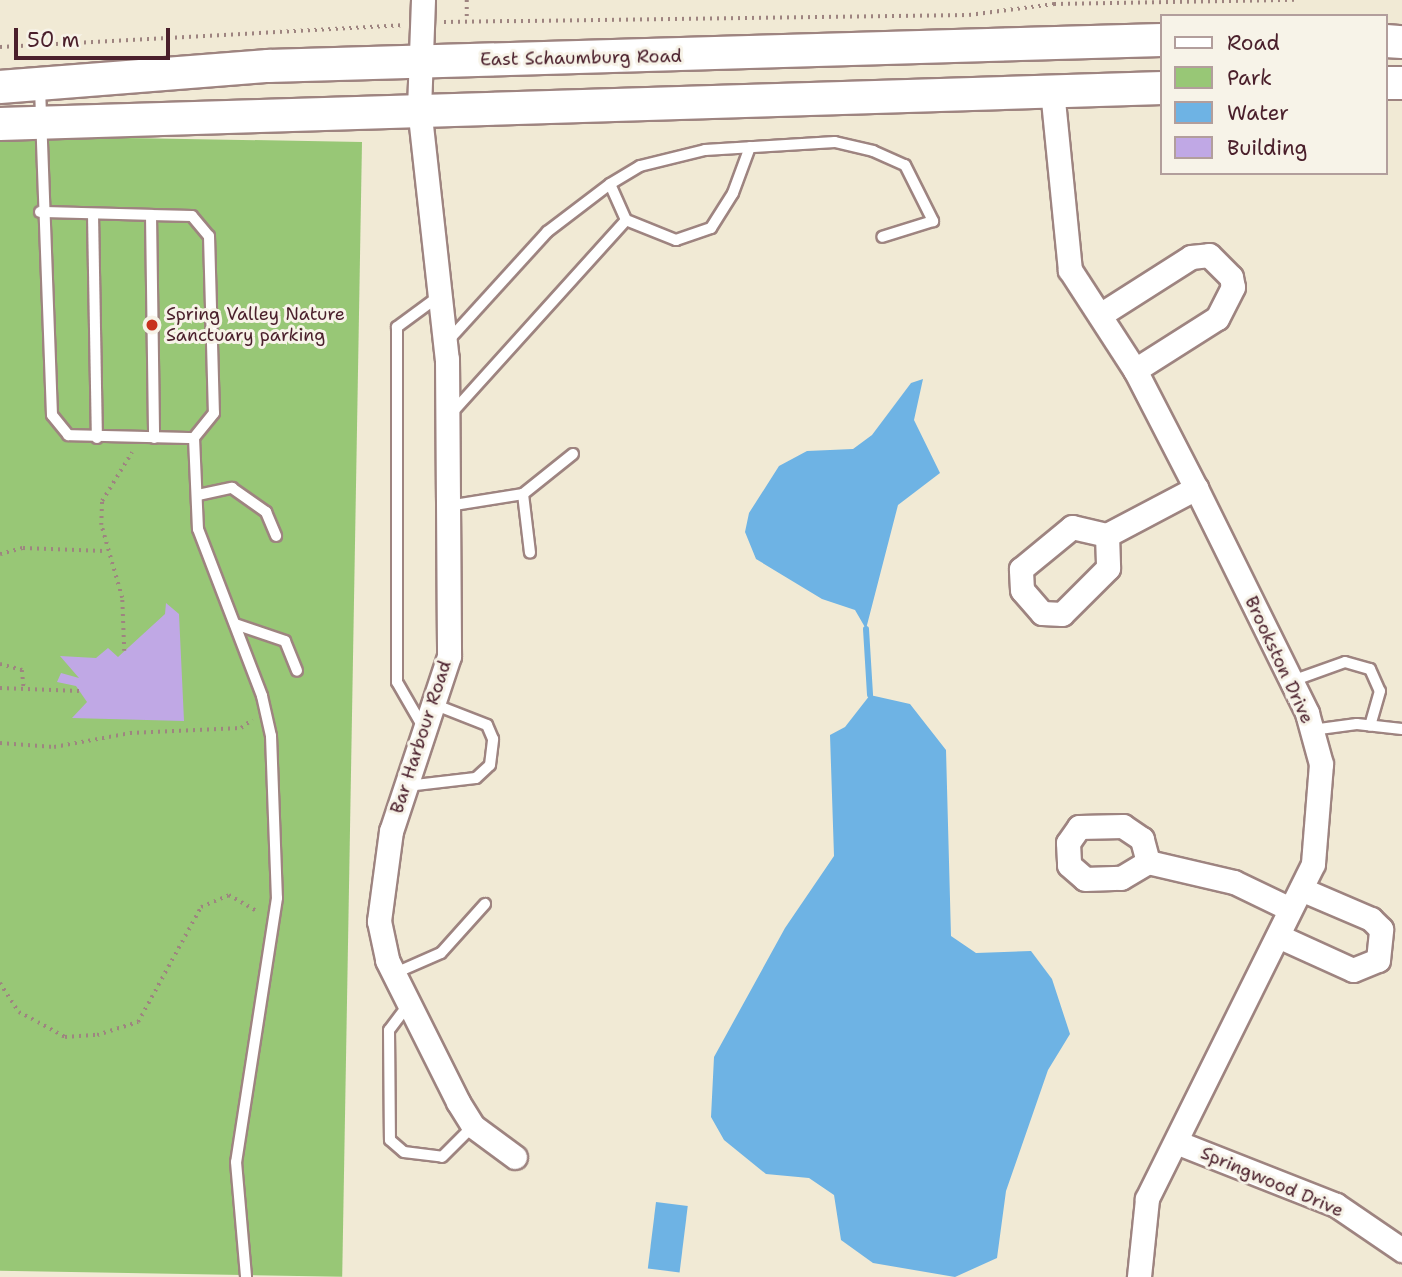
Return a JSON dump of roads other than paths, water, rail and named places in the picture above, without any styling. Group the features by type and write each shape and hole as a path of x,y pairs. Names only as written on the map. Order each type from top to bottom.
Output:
{"main road":[{"name":"East Schaumburg Road","path":"0,87 421,62 1160,40"},
{"path":"0,124 419,107 1160,88"}],"street":[{"name":"Bar Harbour Road","path":"423,0 419,107 445,344 448,417 449,656 404,786 379,921 393,974 473,1126 515,1157"},
{"name":"Brookston Drive","path":"1052,90 1070,270 1135,370 1196,488 1292,681 1312,730 1321,765 1321,818 1313,864 1147,1199 1139,1277"},
{"path":"1100,315 1191,257 1209,254 1226,269 1233,287 1217,318 1135,370"},
{"path":"1107,535 1196,488"},
{"path":"1148,862 1371,919 1381,929 1378,960 1353,971 1278,936"},
{"name":"Springwood Drive","path":"1176,1142 1336,1205 1402,1250"}],"lane":[{"path":"39,85 40,212 52,415 68,435 97,438 194,438"},
{"path":"445,344 547,232 610,184 640,166 750,147 835,142 905,165 933,221 882,237"},
{"path":"610,184 626,220 676,240 710,228 733,193 750,147"},
{"path":"40,212 192,216 209,236 214,413 194,438 204,553 235,624 265,712 277,849 272,923 236,1162 246,1277"},
{"path":"93,214 97,438"},
{"path":"151,215 154,438"},
{"path":"448,417 626,220"},
{"path":"424,729 397,682 397,327 439,296"},
{"path":"448,506 523,494 573,454"},
{"path":"198,495 232,488 266,512 275,536"},
{"path":"523,494 530,553"},
{"path":"235,624 285,641 297,671"},
{"path":"1292,681 1345,662 1370,669 1380,691 1370,726"},
{"path":"404,786 476,778 490,765 494,739 487,725 433,704"},
{"path":"1312,730 1370,726 1402,729"},
{"path":"393,974 441,953 485,904"},
{"path":"408,1004 389,1030 390,1140 404,1152 442,1157 473,1126"}],"water":[{"path":"923,379 914,420 940,473 898,505 866,629 855,610 822,599 756,559 745,532 749,513 779,466 807,451 853,449 872,435 911,383"},
{"path":"870,695 910,704 946,750 951,936 976,953 1031,951 1052,979 1070,1034 1048,1070 1006,1191 997,1258 955,1277 873,1263 841,1240 834,1195 809,1178 766,1174 724,1140 711,1117 714,1057 785,928 834,856 830,735 845,727"},
{"path":"656,1202 688,1206 680,1272 648,1269"}],"waterway":[{"path":"866,629 870,695"}],"place":[{"name":"Spring Valley Nature Sanctuary parking","path":"152,325"}]}
